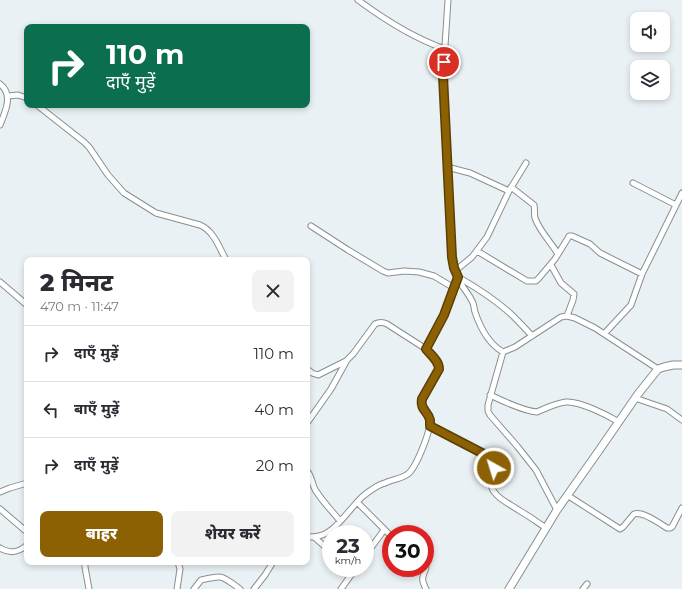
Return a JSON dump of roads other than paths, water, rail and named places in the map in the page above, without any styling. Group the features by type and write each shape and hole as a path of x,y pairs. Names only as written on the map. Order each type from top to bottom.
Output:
{"street":[{"path":"358,0 406,32 445,49"},
{"path":"448,0 443,76 452,257 455,271 461,285 473,302 479,323 493,344 503,352"},
{"path":"0,84 6,90 8,96 7,107 0,125"},
{"path":"8,96 18,95 24,97"},
{"path":"42,108 89,147 108,175 124,193 156,213 206,228 211,232 224,257"},
{"path":"455,271 472,257 490,232 510,189 526,163"},
{"path":"447,167 470,173 510,189 534,205 534,216 545,238 554,246 558,254"},
{"path":"633,183 676,205"},
{"path":"604,334 631,305 642,274 682,193"},
{"path":"311,226 383,271 388,273 404,270 419,272 434,276 454,288"},
{"path":"477,251 531,282 536,281 551,265 569,236 572,236 590,244 600,253 642,274"},
{"path":"551,265 561,283 574,294 566,316"},
{"path":"426,349 444,315 458,277"},
{"path":"458,277 483,292 503,307 532,336"},
{"path":"0,282 24,302"},
{"path":"503,352 515,347 561,317 566,316 575,318 595,328 658,369"},
{"path":"310,419 331,389 347,360 375,324 380,322 387,324 426,349 438,362 439,369 421,403 430,420 430,426 426,441 411,471 403,477 380,485 362,497 326,534 310,537"},
{"path":"503,352 490,395 488,411 536,470 556,510"},
{"path":"310,371 318,375 347,360"},
{"path":"509,589 556,510 635,398 658,369 673,365 682,365"},
{"path":"490,395 526,410 537,412 556,404 572,402 605,414 619,422"},
{"path":"635,398 667,409 682,420"},
{"path":"430,426 482,453 494,468 491,486 495,494 546,528"},
{"path":"310,478 316,491 340,521"},
{"path":"0,492 24,484"},
{"path":"567,495 620,529 636,513 643,514 670,528 672,527 682,508"},
{"path":"357,502 382,528"},
{"path":"0,509 24,529"},
{"path":"374,544 382,533"},
{"path":"314,537 322,544"},
{"path":"0,548 9,552 14,552 24,547"},
{"path":"85,565 89,589"},
{"path":"177,589 180,569 179,565"},
{"path":"254,589 271,565"},
{"path":"194,589 201,580 219,576 225,578 240,589"},
{"path":"341,589 350,577"},
{"path":"422,577 426,589"},
{"path":"583,589 587,584"}]}
